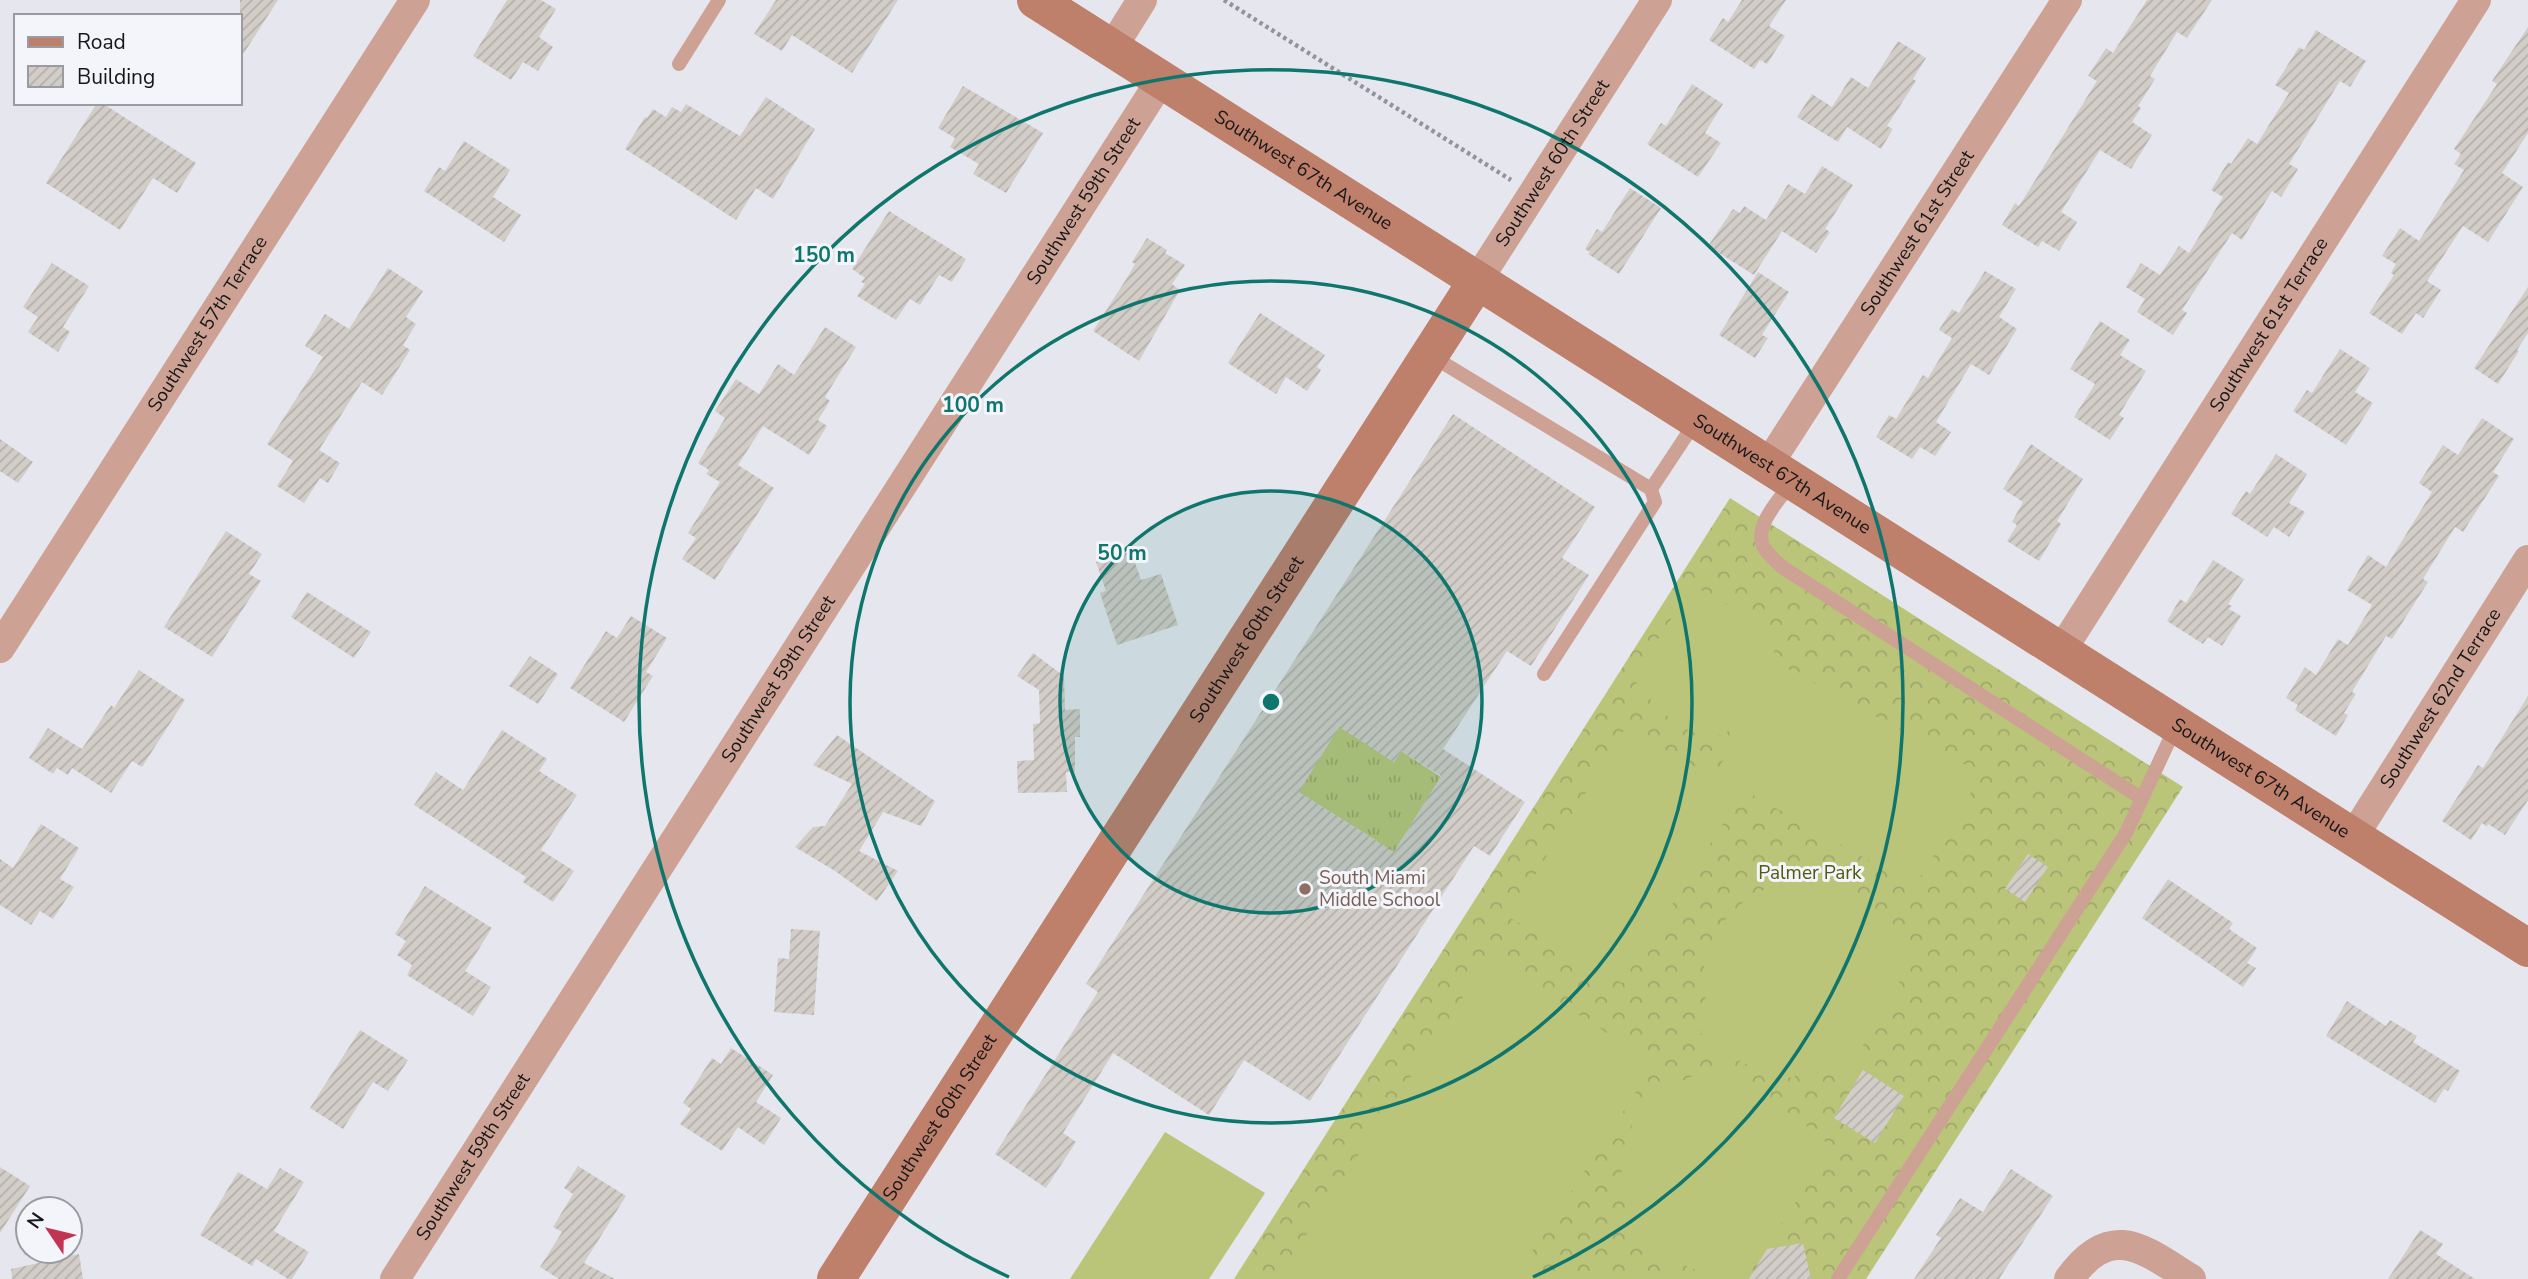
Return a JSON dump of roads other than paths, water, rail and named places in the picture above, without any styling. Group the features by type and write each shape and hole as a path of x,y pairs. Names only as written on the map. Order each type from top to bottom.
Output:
{"main road":[{"name":"Southwest 67th Avenue","path":"1036,0 2528,948"},
{"name":"Southwest 60th Street","path":"836,1279 1477,281"}],"street":[{"name":"Southwest 57th Terrace","path":"0,648 415,0"},
{"path":"1112,48 1142,0"},
{"name":"Southwest 60th Street","path":"1477,281 1657,0"},
{"name":"Southwest 61st Street","path":"1780,473 2067,0"},
{"name":"Southwest 61st Terrace","path":"2061,651 2476,0"},
{"name":"Southwest 59th Street","path":"395,1279 1161,80"},
{"name":"Southwest 62nd Terrace","path":"2353,837 2528,560"},
{"path":"2069,1279 2088,1256 2098,1249 2115,1245 2145,1251 2190,1279"}],"lane":[{"path":"679,64 719,0"},
{"path":"1429,354 1651,489 1655,502 1544,674"},
{"path":"1651,489 1697,420"},
{"path":"1780,473 1769,516 1760,534 1764,548 1782,567 2141,798"},
{"path":"1838,1279 2126,832 2176,726"}],"place":[{"name":"South Miami Middle School","path":"1305,889"}],"park label":[{"name":"Palmer Park","path":"1810,873"}]}
